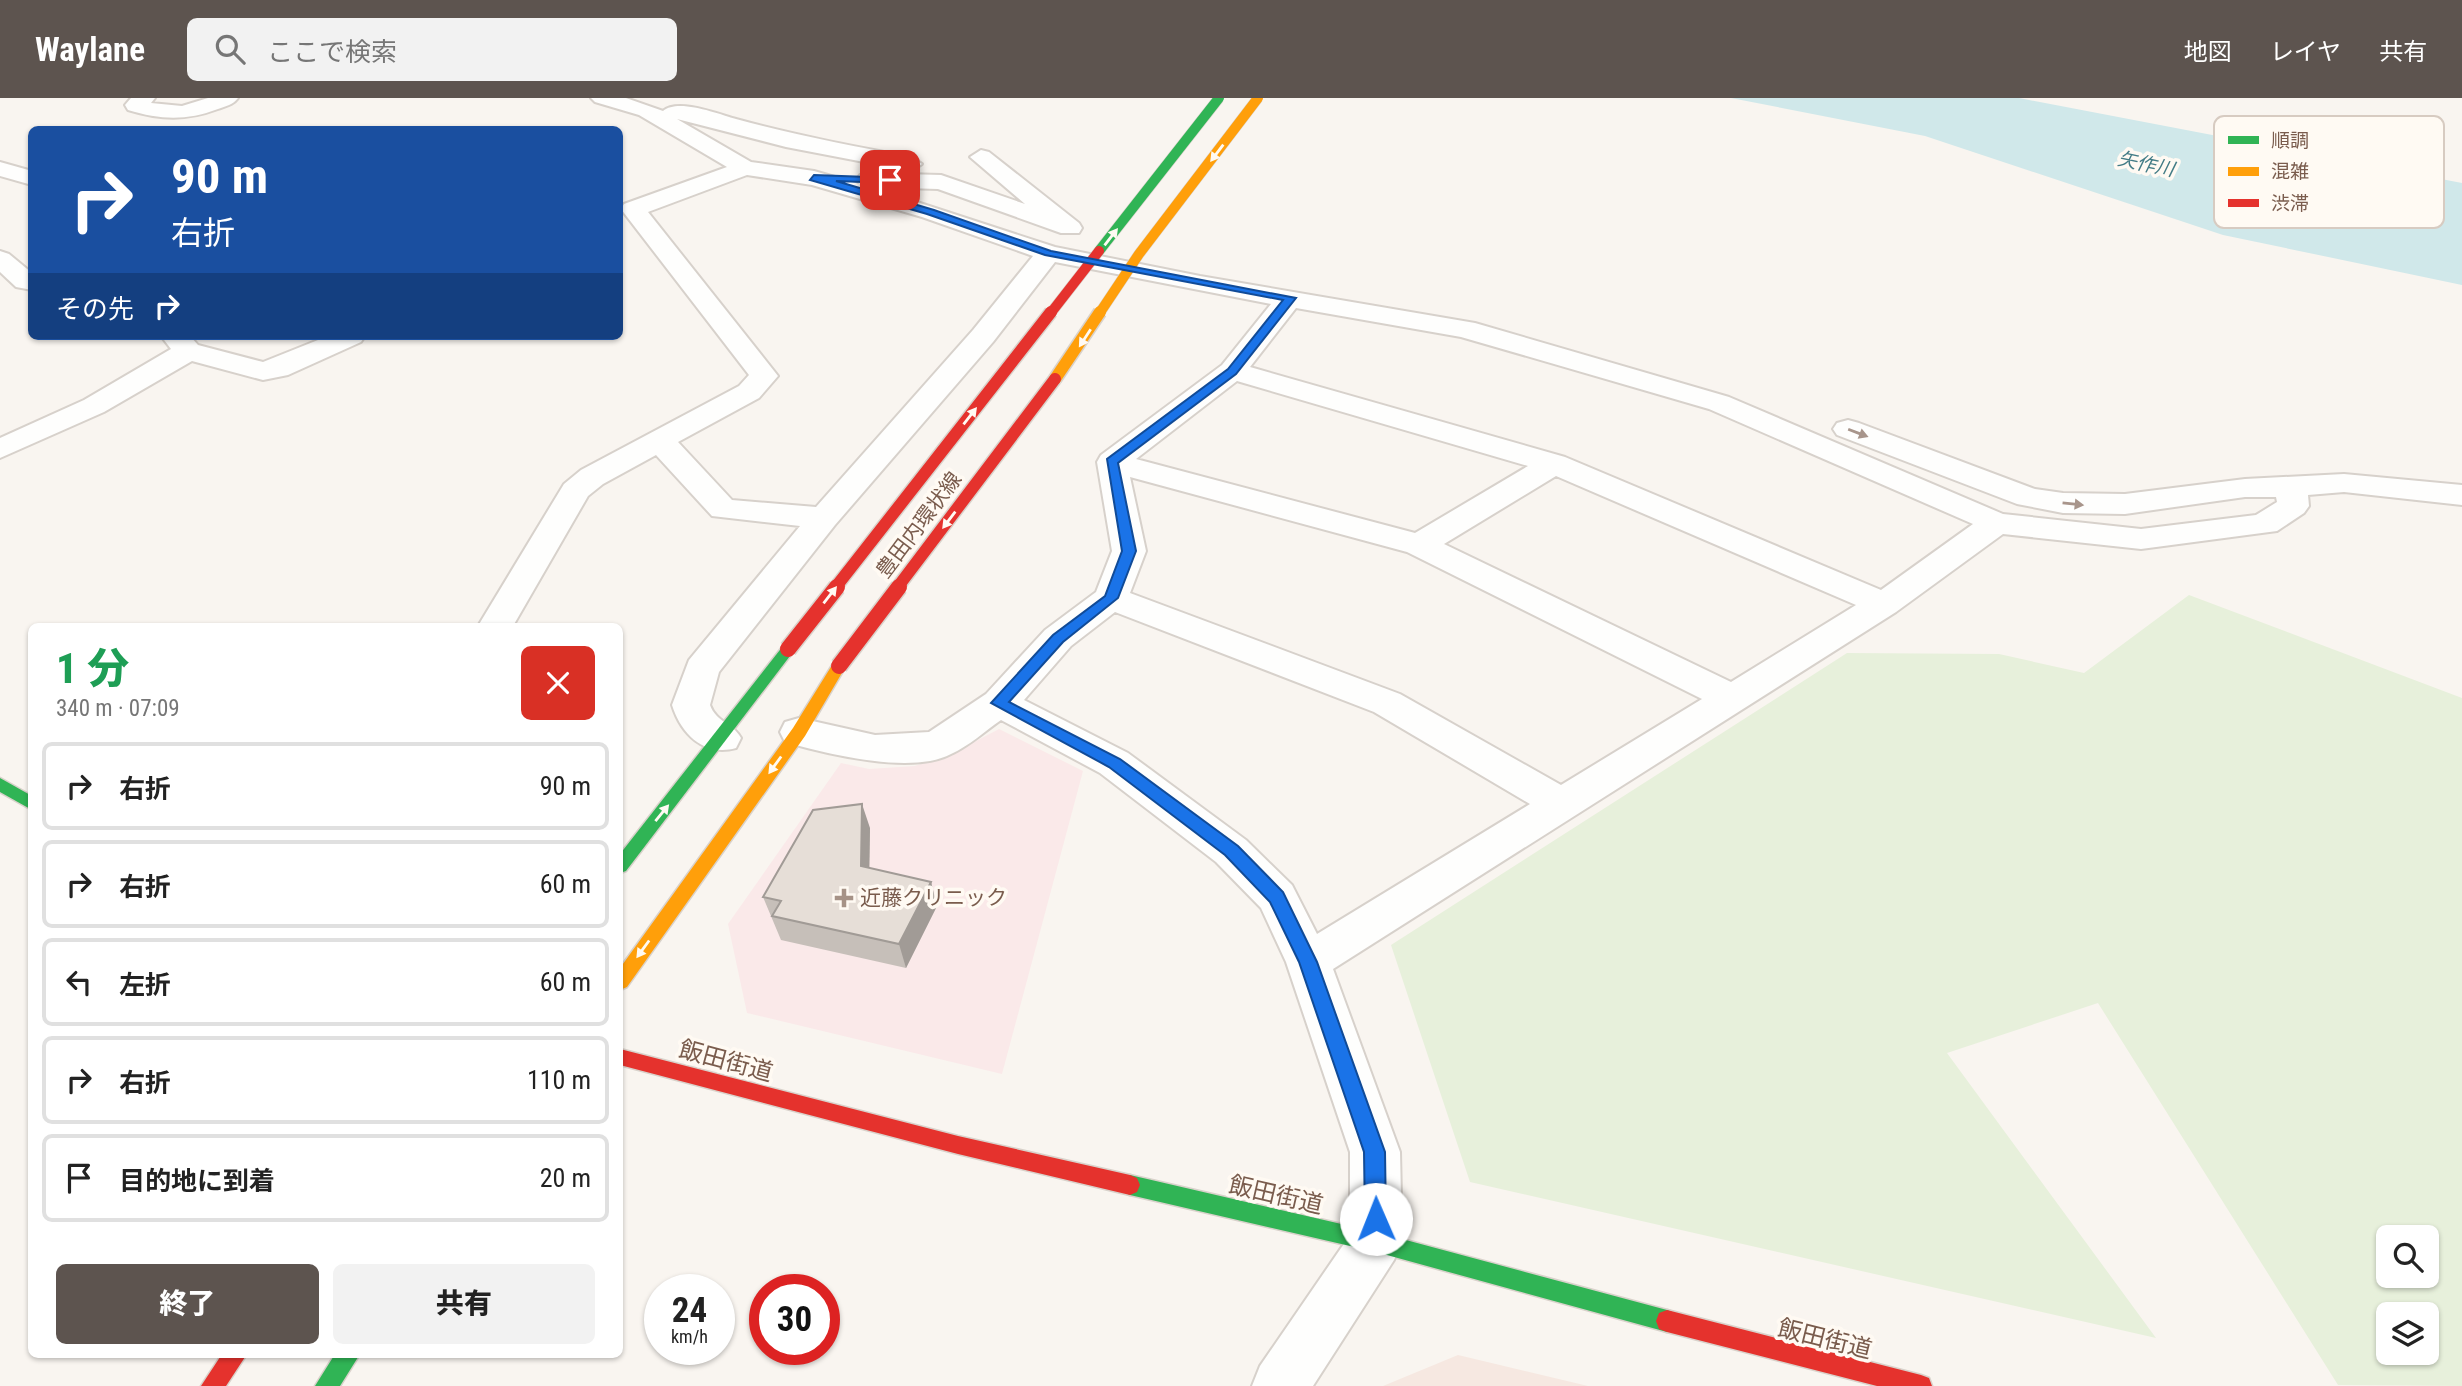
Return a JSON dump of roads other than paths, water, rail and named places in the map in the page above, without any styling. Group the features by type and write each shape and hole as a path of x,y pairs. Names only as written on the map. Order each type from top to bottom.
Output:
{"main road":[{"name":"豊田内環状線","path":"623,862 1219,98"},
{"name":"豊田内環状線","path":"623,978 799,732 839,666 1081,345 1139,254 1258,98"},
{"path":"0,784 28,802"},
{"name":"飯田街道","path":"623,1058 958,1145 1376,1242 1801,1357 1921,1386"},
{"path":"212,1386 233,1358"},
{"path":"326,1386 346,1358"}],"street":[{"path":"144,98 136,105 181,122 227,98"},
{"path":"602,98 647,110 693,114 786,140 930,168 941,182"},
{"path":"647,110 745,168 814,178 941,182 1070,228 981,157"},
{"path":"498,623 575,491 592,477 749,392 764,376 634,209 745,168"},
{"path":"0,169 28,177"},
{"path":"814,178 931,212 1049,253 1200,284 1465,328 1719,403 1884,472 1996,523 2141,539 2196,534 2265,524 2293,506 2291,487"},
{"path":"722,738 707,731 695,717 691,705 702,668 824,518 983,335 1049,253"},
{"path":"0,259 28,281"},
{"path":"1112,461 1232,371 1290,298"},
{"path":"1465,328 1498,329 1571,344 1703,381 1739,398 1759,393 2028,498 2088,505 2125,504 2245,488 2344,482 2462,495"},
{"path":"0,449 94,407 182,344 263,371 278,369 342,340"},
{"path":"1232,371 1554,464 1884,604"},
{"path":"661,442 723,509 824,518"},
{"path":"1112,461 1419,545 1732,698"},
{"path":"799,732 875,749 937,745 999,703 1058,638 1111,598 1129,551 1112,461"},
{"path":"1419,545 1554,464"},
{"path":"1308,962 1884,604 1996,523"},
{"path":"1111,598 1387,703 1562,804"},
{"path":"999,703 1114,763 1231,851 1277,897 1308,962 1375,1152 1376,1242 1280,1386"}],"water":[{"name":"矢作川","path":"1731,98 2019,98 2214,135 2214,228 2444,228 2444,180 2462,183 2462,285 2223,235 1925,136"}],"place":[{"name":"近藤クリニック","path":"844,898"}]}
